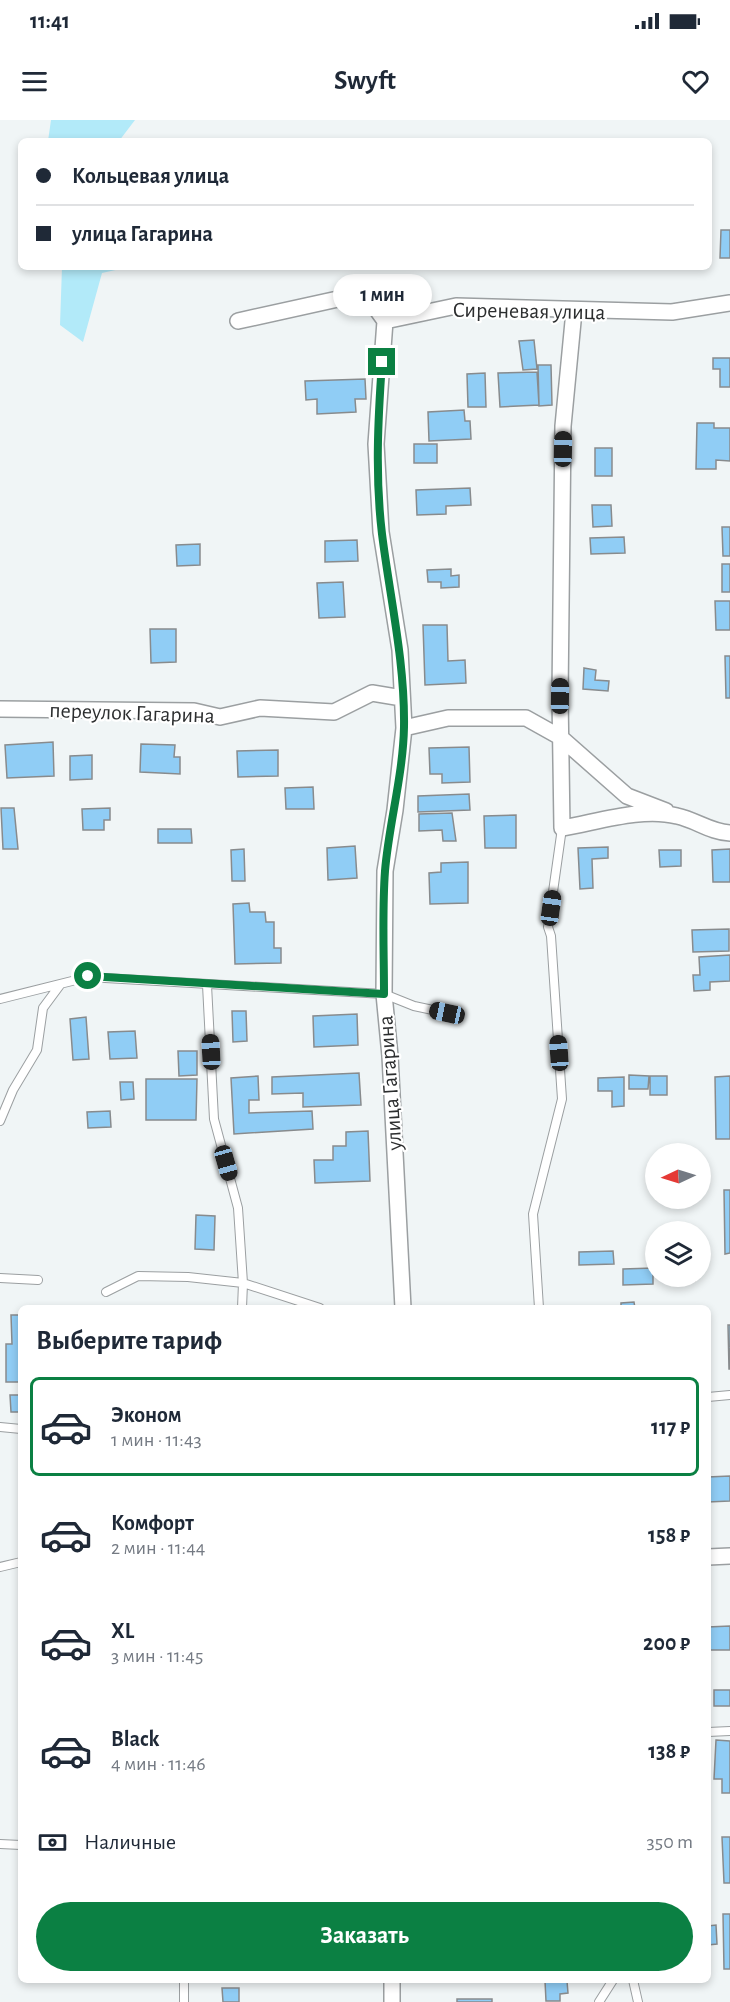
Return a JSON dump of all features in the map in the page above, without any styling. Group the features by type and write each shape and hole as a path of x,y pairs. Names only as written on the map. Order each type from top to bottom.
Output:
{"street":[{"path":"238,321 365,293 385,321"},
{"name":"Сиреневая улица","path":"385,321 456,306 672,312 730,303"},
{"path":"574,311 563,426 560,737 562,828 642,814 677,815"},
{"name":"улица Гагарина","path":"385,321 376,444 381,532 399,650 404,728 396,810 385,871 384,994 390,1056 403,1305"},
{"name":"переулок Гагарина","path":"0,709 194,711 220,717 260,708 334,712 372,693 402,698"},
{"path":"404,728 448,718 526,718 560,737 627,796 717,832 730,833"},
{"path":"711,1557 730,1556"},
{"path":"392,1983 392,2002"}],"lane":[{"path":"539,1305 533,1214 562,1100 551,936 548,927 562,828"},
{"path":"0,999 88,976 384,994 414,1006 447,1013"},
{"path":"0,1121 14,1090 37,1050 43,1008 60,984"},
{"path":"207,985 214,1119 238,1208 243,1283 242,1305"},
{"path":"106,1292 138,1276 188,1277 243,1283 311,1305"},
{"path":"0,1278 38,1280"},
{"path":"711,1397 730,1395"},
{"path":"0,1428 18,1429"},
{"path":"0,1567 18,1563"},
{"path":"711,1732 730,1731"},
{"path":"0,1844 18,1845"},
{"path":"184,1983 184,2002"},
{"path":"599,2002 611,1983"},
{"path":"634,1983 638,2002"}],"shaded area":[{"path":"51,120 135,120 121,138 48,138"},
{"path":"62,270 116,270 102,273 83,342 60,325"}],"building":[{"path":"721,230 730,230 730,258 720,258"},
{"path":"534,340 537,369 523,370 519,341"},
{"path":"713,358 730,358 730,387 720,387 720,369 713,369"},
{"path":"538,365 551,365 552,405 539,406"},
{"path":"537,372 539,405 500,407 498,373"},
{"path":"485,373 486,407 468,407 467,374"},
{"path":"365,379 366,399 355,399 356,412 317,414 317,399 306,400 305,381"},
{"path":"464,410 465,421 470,421 471,439 429,441 428,412"},
{"path":"697,423 714,423 714,428 730,428 730,461 716,460 716,469 696,469"},
{"path":"414,444 437,444 437,463 414,463"},
{"path":"595,448 612,448 612,476 595,476"},
{"path":"470,488 471,505 446,506 446,514 417,515 416,490"},
{"path":"592,505 611,505 612,526 593,527"},
{"path":"722,527 730,527 730,556 723,556"},
{"path":"624,537 625,553 591,554 590,538"},
{"path":"357,540 358,561 325,562 325,541"},
{"path":"200,544 200,565 177,566 176,545"},
{"path":"722,564 730,564 730,592 722,592"},
{"path":"451,569 451,576 459,575 459,587 441,588 441,582 428,582 427,570"},
{"path":"343,582 345,617 319,618 317,583"},
{"path":"715,601 730,601 730,630 716,630"},
{"path":"423,625 447,625 448,661 465,660 466,683 425,685"},
{"path":"150,629 176,629 176,662 151,663"},
{"path":"725,656 730,656 730,698 726,698"},
{"path":"584,668 596,670 595,680 609,681 608,691 583,689"},
{"path":"53,742 54,776 7,778 5,745"},
{"path":"141,744 175,745 174,757 180,757 180,774 140,772"},
{"path":"469,747 470,782 442,783 442,774 430,774 429,748"},
{"path":"278,750 278,776 238,777 237,751"},
{"path":"92,755 92,779 70,780 70,756"},
{"path":"313,787 314,809 286,809 285,788"},
{"path":"469,794 470,810 418,812 418,796"},
{"path":"1,808 14,808 18,849 3,849"},
{"path":"110,808 110,820 104,820 104,830 83,830 82,809"},
{"path":"452,813 456,841 443,841 442,830 419,831 419,814"},
{"path":"516,815 516,848 485,848 484,816"},
{"path":"158,829 191,829 192,843 158,843"},
{"path":"355,846 357,878 328,880 327,848"},
{"path":"608,847 608,858 592,859 593,888 580,889 578,848"},
{"path":"244,849 245,881 232,881 231,850"},
{"path":"730,849 730,882 713,882 712,850"},
{"path":"659,850 681,850 681,866 660,867"},
{"path":"468,862 468,903 430,904 429,873 441,872 441,863"},
{"path":"249,903 250,912 265,912 266,922 274,922 274,948 281,948 281,963 235,964 233,904"},
{"path":"729,929 729,951 693,952 692,930"},
{"path":"730,955 730,981 710,982 710,990 694,991 693,975 700,975 699,957"},
{"path":"232,1011 246,1011 247,1041 233,1042"},
{"path":"357,1014 358,1045 314,1047 313,1016"},
{"path":"86,1017 89,1059 73,1060 70,1019"},
{"path":"135,1031 137,1058 110,1059 108,1032"},
{"path":"178,1051 197,1051 197,1075 179,1076"},
{"path":"359,1073 361,1105 303,1107 303,1093 272,1094 272,1077"},
{"path":"629,1075 649,1076 648,1089 629,1089"},
{"path":"258,1076 259,1100 249,1100 249,1113 312,1111 313,1129 234,1134 231,1078"},
{"path":"650,1076 667,1076 667,1095 650,1095"},
{"path":"730,1076 730,1139 716,1139 715,1077"},
{"path":"624,1077 624,1106 612,1107 612,1091 598,1091 598,1078"},
{"path":"146,1079 197,1079 196,1120 146,1120"},
{"path":"120,1082 133,1082 134,1099 121,1100"},
{"path":"110,1111 111,1127 88,1128 87,1112"},
{"path":"368,1131 370,1181 315,1183 314,1160 333,1160 333,1146 346,1146 346,1132"},
{"path":"724,1190 730,1190 730,1253 725,1254"},
{"path":"196,1215 215,1216 214,1250 195,1249"},
{"path":"613,1251 614,1264 579,1265 579,1252"},
{"path":"645,1268 645,1284 623,1285 623,1269"},
{"path":"634,1302 634,1305 621,1305 621,1303"},
{"path":"11,1315 18,1315 18,1382 6,1382 6,1344 12,1344"},
{"path":"728,1325 730,1325 730,1369 729,1369"},
{"path":"10,1395 18,1395 18,1412 11,1412"},
{"path":"730,1476 730,1501 711,1502 711,1477"},
{"path":"730,1626 730,1650 711,1650 711,1627"},
{"path":"714,1690 730,1690 730,1706 714,1706"},
{"path":"716,1740 730,1741 730,1793 722,1793 722,1779 714,1779"},
{"path":"722,1837 730,1837 730,1883 724,1883"},
{"path":"723,1914 730,1914 730,1969 724,1969"},
{"path":"716,1925 717,1944 711,1945 711,1926"},
{"path":"545,1983 567,1983 568,1993 560,1994 560,2001 546,2001"},
{"path":"222,1988 239,1988 239,2002 223,2002"},
{"path":"457,1999 492,1999 492,2002 457,2002"}],"route":[{"path":"88,976 384,994 385,871 396,810 404,728 399,650 381,532 376,444 382,362"}]}
